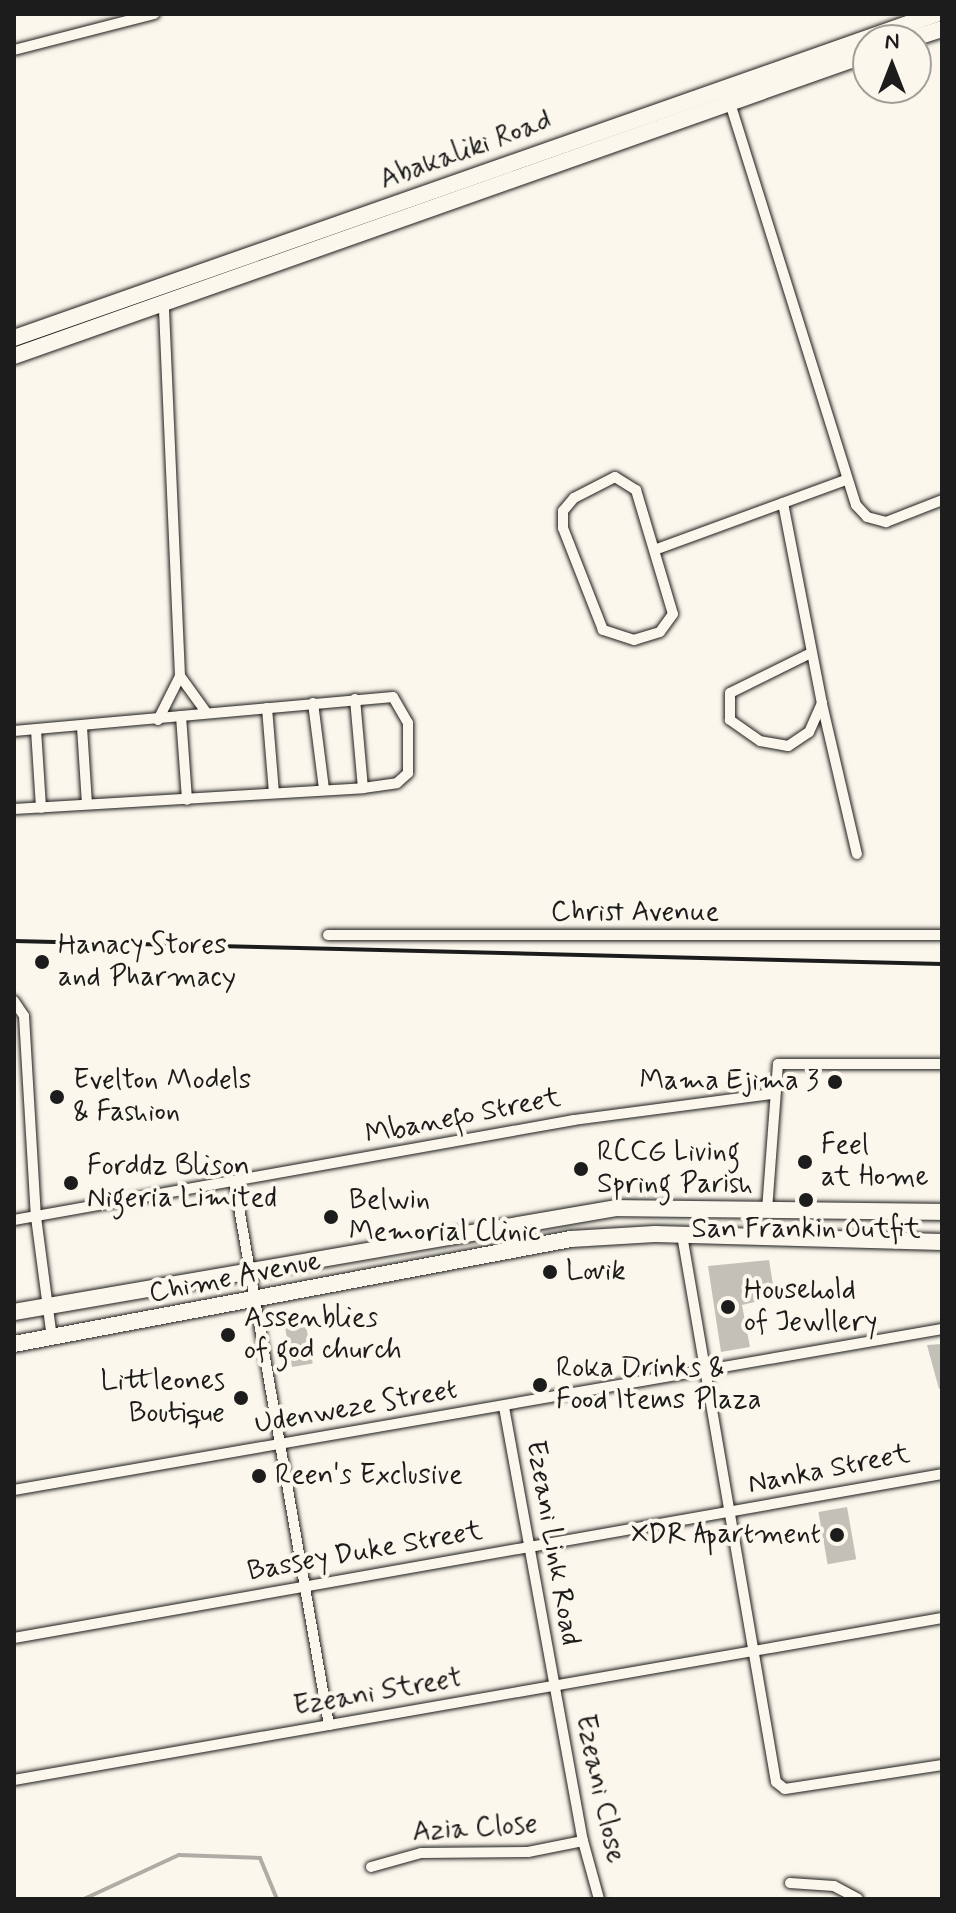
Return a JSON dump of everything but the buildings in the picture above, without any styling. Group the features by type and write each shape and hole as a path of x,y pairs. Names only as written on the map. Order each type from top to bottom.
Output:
{"main road":[{"name":"Abakaliki Road","path":"14,338 936,14"},
{"name":"Abakaliki Road","path":"14,356 852,60"},
{"name":"Chime Avenue","path":"14,1312 617,1208 942,1212"},
{"name":"Chime Avenue","path":"14,1344 252,1303 571,1239 682,1235 942,1242"}],"street":[{"path":"14,50 154,14"},
{"path":"730,103 846,480 860,512 875,521 942,500"},
{"path":"158,720 180,676 164,304"},
{"path":"622,478 636,490 657,549 672,619 660,632 618,639 603,630 563,528 563,511 602,481 622,478"},
{"path":"657,549 846,480"},
{"path":"783,503 811,653 857,854"},
{"path":"811,653 730,693 728,714 760,741 788,746 809,732 822,703"},
{"path":"180,676 206,712"},
{"path":"355,699 363,788"},
{"path":"14,731 158,720 206,712 355,699 401,701 411,756 404,779 363,788 14,809"},
{"path":"313,703 324,789"},
{"path":"267,708 274,793"},
{"path":"181,716 187,800"},
{"path":"82,727 87,804"},
{"path":"36,730 41,808"},
{"name":"Christ Avenue","path":"328,935 942,935"},
{"path":"14,1001 24,1016 36,1217 52,1338"},
{"path":"767,1210 772,1094 778,1064 942,1064"},
{"name":"Mbanefo Street","path":"14,1220 235,1185 701,1101 772,1094"},
{"path":"235,1185 252,1303 283,1445 329,1725"},
{"path":"682,1235 707,1371 726,1515 776,1782 785,1789 942,1765"},
{"name":"Udenweze Street","path":"14,1490 942,1329"},
{"name":"Ezeani Link Road","path":"504,1407 554,1688"},
{"name":"Nanka Street","path":"726,1515 942,1474"},
{"name":"Bassey Duke Street","path":"14,1638 726,1515"},
{"name":"Ezeani Street","path":"14,1780 942,1618"},
{"name":"Ezeani Close","path":"554,1688 583,1841 599,1899"},
{"name":"Azia Close","path":"371,1867 421,1853 528,1852 583,1841"},
{"path":"790,1883 834,1886 858,1899"}],"waterway":[{"path":"84,1899 179,1855 260,1858 277,1899"}],"railway":[{"path":"14,941 942,964"}],"place":[{"name":"Hanacy Stores and Pharmacy","path":"42,962"},
{"name":"Mama Ejima 3","path":"835,1082"},
{"name":"Evelton Models & Fashion","path":"57,1097"},
{"name":"Feel at Home","path":"805,1162"},
{"name":"RCCG Living Spring Parish","path":"581,1169"},
{"name":"Forddz Blison Nigeria Limited","path":"71,1183"},
{"name":"San Frankin Outfit","path":"806,1200"},
{"name":"Belwin Memorial Clinic","path":"331,1217"},
{"name":"Lovik","path":"550,1272"},
{"name":"Household of Jewllery","path":"728,1307"},
{"name":"Assenblies of god church","path":"228,1335"},
{"name":"Roka Drinks & Food Items Plaza","path":"540,1385"},
{"name":"Littleones Boutique","path":"241,1398"},
{"name":"Reen's Exclusive","path":"259,1476"},
{"name":"XDR Apartment","path":"837,1535"}]}
